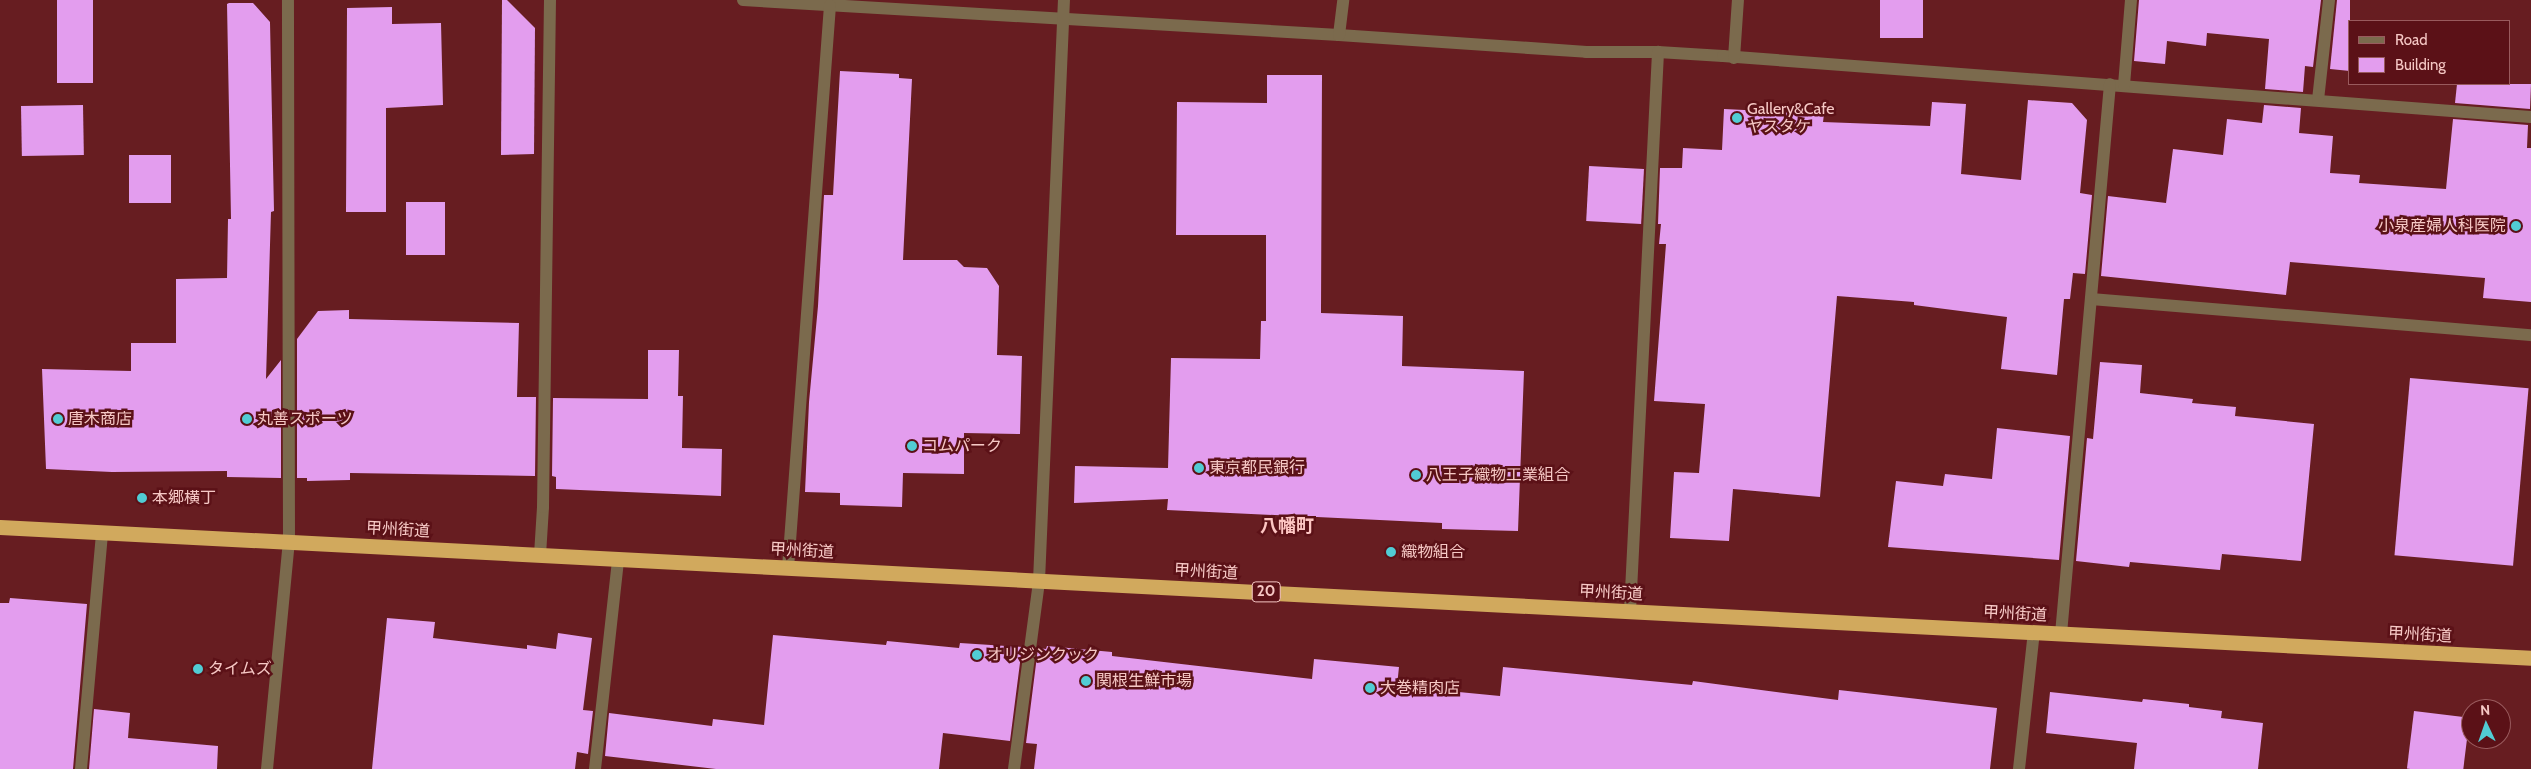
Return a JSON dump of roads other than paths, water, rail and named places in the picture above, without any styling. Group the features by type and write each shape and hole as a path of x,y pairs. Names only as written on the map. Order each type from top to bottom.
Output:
{"highway":[{"name":"甲州街道","path":"0,527 2531,658"}],"street":[{"path":"267,769 289,542 288,0"},
{"path":"540,555 543,507 550,0"},
{"path":"743,0 1339,35 1586,52 1658,52 2124,85 2531,117"},
{"path":"1014,769 1039,581 1064,0"},
{"path":"1339,35 1344,0"},
{"path":"1734,58 1738,0"},
{"path":"2124,85 2130,0"},
{"path":"2318,100 2329,0"},
{"path":"788,568 830,6"},
{"path":"1630,611 1658,52"},
{"path":"2061,634 2110,84"},
{"path":"2091,299 2531,334"},
{"path":"81,769 102,532"},
{"path":"594,769 618,559"},
{"path":"2019,769 2034,632"}],"place":[{"name":"Gallery&Cafe ヤスタケ","path":"1737,118"},
{"name":"小泉産婦人科医院","path":"2516,226"},
{"name":"唐木商店","path":"58,419"},
{"name":"丸善スポーツ","path":"247,419"},
{"name":"コムパーク","path":"912,446"},
{"name":"東京都民銀行","path":"1199,468"},
{"name":"八王子織物工業組合","path":"1416,475"},
{"name":"本郷横丁","path":"142,498"},
{"name":"織物組合","path":"1391,552"},
{"name":"オリジンクック","path":"977,655"},
{"name":"タイムズ","path":"198,669"},
{"name":"関根生鮮市場","path":"1086,681"},
{"name":"大巻精肉店","path":"1370,688"}],"district":[{"name":"八幡町","path":"1287,526"}]}
